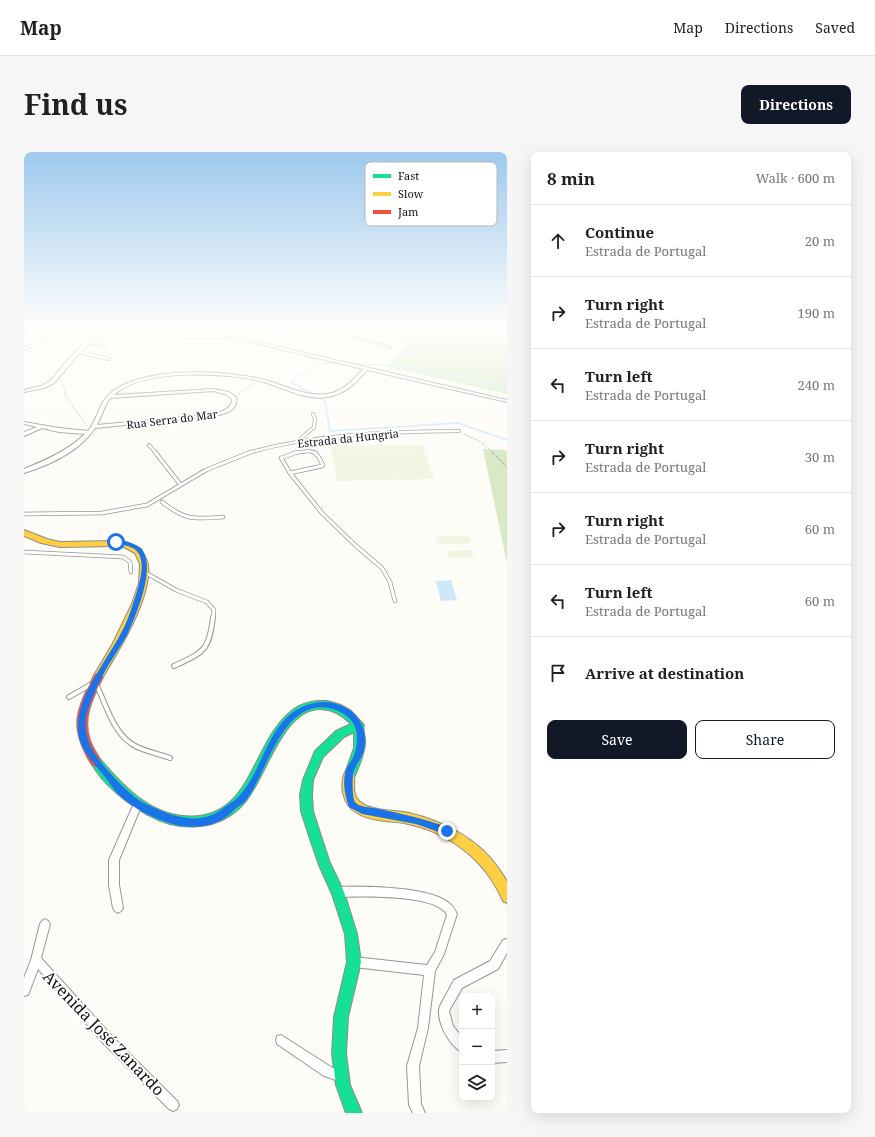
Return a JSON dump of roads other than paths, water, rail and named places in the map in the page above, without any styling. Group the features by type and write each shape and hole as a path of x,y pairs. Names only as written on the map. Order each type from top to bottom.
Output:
{"street":[{"path":"24,391 47,385 60,372"},
{"path":"24,471 77,445 91,430 109,397 130,384 165,375 177,374 235,376 261,380 303,394 321,396 335,394 344,390 353,383 363,372"},
{"path":"382,372 507,401"},
{"name":"Rua Serra do Mar","path":"91,430 215,415 228,411 234,405 234,398 227,393 213,390 109,397"},
{"path":"24,424 41,427 91,430"},
{"path":"24,434 41,427"},
{"path":"24,533 46,542 65,545 88,545 116,542 129,544 136,547 142,553 145,573 136,605 124,633 95,682 83,715 81,728 88,750 121,792 138,804 167,819 184,822 200,822 219,817 243,798 257,775 270,747 289,718 300,710 322,704 334,706 352,715 359,725 361,739 360,750 356,762 350,770 348,779 349,796 352,805 362,810 416,820 447,831 463,841 482,858 499,878 507,897"},
{"path":"354,1113 342,1076 339,1038 341,1017 354,962 351,934 338,892 325,865 315,836 307,811 306,795 308,780 319,754 340,734 359,725"},
{"path":"118,908 114,885 114,860 138,804"},
{"path":"338,892 367,891 396,893 418,897 446,905 451,910 451,922 439,954 430,970 424,1028 412,1066 415,1105 419,1113"},
{"path":"24,991 36,960 46,924"},
{"path":"459,1042 448,1029 444,1010 458,984 494,964 507,944"},
{"name":"Avenida José Zanardo","path":"36,960 108,1040 173,1105"},
{"path":"354,962 430,970"},
{"path":"281,1040 328,1072 342,1076"},
{"path":"495,1057 507,1056"}],"lane":[{"path":"296,443 315,425 316,420 313,414"},
{"name":"Estrada da Hungria","path":"24,514 84,515 148,505 180,484 225,462 252,452 296,443 352,435 459,431"},
{"path":"149,445 180,484"},
{"path":"289,472 320,467 323,465 318,455 311,451 285,455 281,458 281,460 289,472 314,504 385,572 392,587 395,601"},
{"path":"162,502 174,512 185,518 223,517"},
{"path":"24,552 123,557 130,562 131,572"},
{"path":"145,573 176,590 207,602 214,610 210,640 206,647 197,656 174,666"},
{"path":"69,697 95,682 114,723 124,737 136,747 170,758"}],"water":[{"path":"451,580 457,600 441,601 436,581"}],"waterway":[{"path":"305,372 291,382 325,401 330,431 458,423 507,440"},
{"path":"431,372 507,386"}]}
